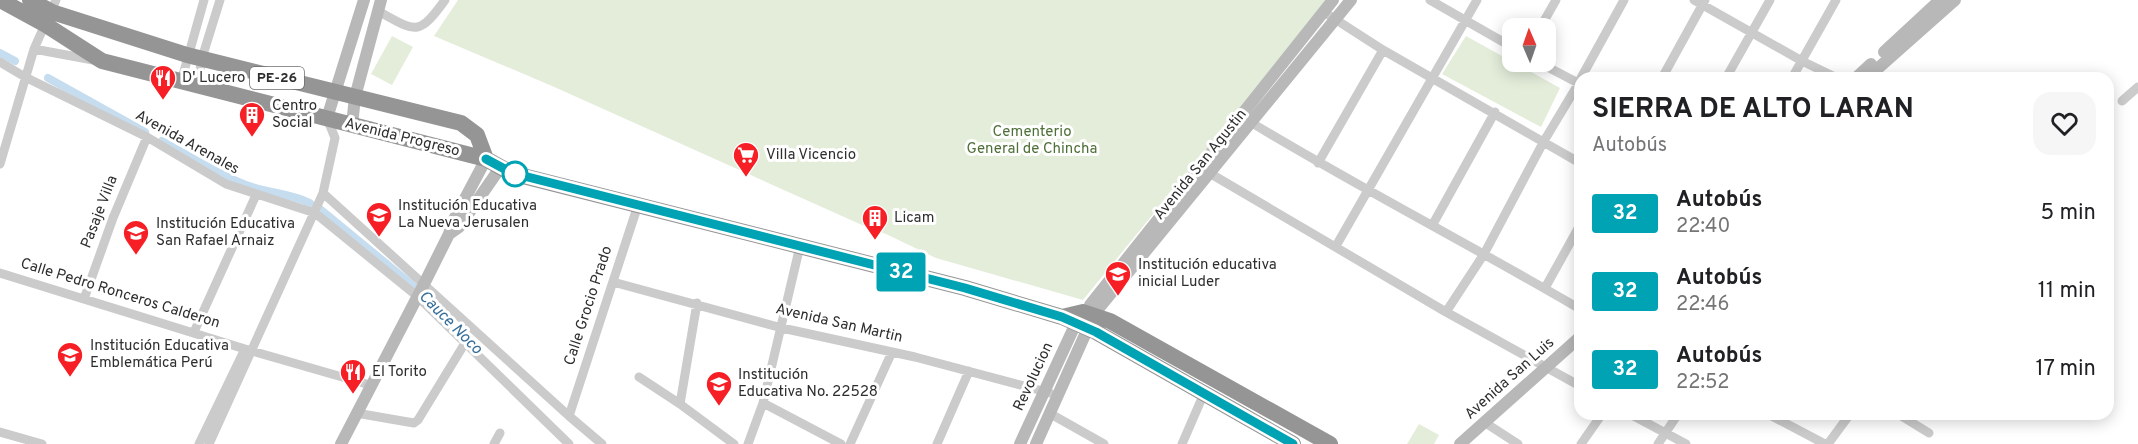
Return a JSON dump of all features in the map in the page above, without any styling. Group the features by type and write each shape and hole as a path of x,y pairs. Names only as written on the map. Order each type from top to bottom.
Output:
{"highway":[{"name":"PE-26","path":"0,0 43,9"},
{"name":"Avenida Progreso","path":"43,9 195,57 461,123 477,135 493,163"},
{"name":"Avenida Progreso","path":"43,9 102,61 493,163"},
{"name":"PE-26","path":"493,163 512,173 965,288 1085,316 1204,394 1293,444"},
{"path":"1085,316 1110,321 1211,376 1302,437 1330,444"}],"street":[{"path":"189,85 204,0"},
{"path":"189,85 195,57 219,0"},
{"path":"199,444 248,350 323,193 335,138 327,118 364,0"},
{"path":"335,138 352,125 356,98 380,6 407,27 418,28 429,22 445,0"},
{"name":"Avenida San Agustin","path":"1085,316 1245,119 1332,0"},
{"name":"Avenida San Agustin","path":"1245,119 1335,21 1351,0"},
{"path":"1430,0 1502,41"},
{"path":"1336,246 1477,0"},
{"path":"1546,18 1556,0"},
{"path":"1585,72 1624,0"},
{"path":"1729,72 1770,0"},
{"path":"1796,72 1836,0"},
{"path":"1862,72 1940,0"},
{"path":"1874,72 1954,0"},
{"path":"1665,72 1700,2 1825,72"},
{"path":"0,164 2,148 34,49 43,9"},
{"path":"1324,12 1383,50 1495,112 1574,159"},
{"path":"34,49 102,61"},
{"path":"1318,163 1383,50"},
{"name":"Avenida Arenales","path":"0,62 147,138 226,184 315,213 417,296 569,444"},
{"path":"1556,70 1574,78"},
{"path":"2122,101 2138,87"},
{"path":"1446,312 1484,254 1544,141 1574,91"},
{"path":"1432,224 1495,112"},
{"path":"1245,119 1318,163 1432,224 1574,305"},
{"name":"Pasaje Villa","path":"84,299 113,218 147,138"},
{"path":"341,444 424,284 449,234 452,223 493,163"},
{"path":"1204,170 1446,312 1574,383"},
{"path":"323,193 602,444"},
{"path":"194,332 256,195"},
{"name":"Calle Grocio Prado","path":"569,416 638,205"},
{"path":"1545,288 1574,236"},
{"path":"748,444 763,403 800,246"},
{"name":"Calle Pedro Ronceros Calderon","path":"0,273 248,350 370,385"},
{"name":"Avenida San Martin","path":"613,282 782,328 892,352 1058,395"},
{"path":"680,404 697,303"},
{"name":"Revolucion","path":"1020,444 1085,316"},
{"name":"Revolucion","path":"1036,444 1058,395 1085,316"},
{"name":"Avenida San Luis","path":"1460,444 1574,342"},
{"path":"357,413 408,422 418,420 465,343"},
{"path":"209,444 248,350"},
{"path":"850,444 892,352"},
{"path":"937,444 969,371"},
{"path":"1182,444 1211,376"},
{"path":"639,377 734,444"},
{"path":"763,403 841,444"},
{"path":"1049,413 1104,444"},
{"path":"1581,444 1598,420"},
{"path":"1641,420 1686,444"},
{"path":"1658,444 1674,420"},
{"path":"1780,420 1826,444 1845,420"},
{"path":"1908,420 1929,433"},
{"path":"1484,423 1518,444"},
{"path":"0,432 42,444"},
{"path":"494,444 500,433"}],"green space":[{"name":"Cementerio General de Chincha","path":"458,0 1328,0 1083,300 936,258 552,86 434,36"},
{"path":"392,36 413,47 392,85 371,74"},
{"path":"1466,36 1502,56 1502,72 1531,72 1560,88 1541,127 1442,74"},
{"path":"1419,424 1439,435 1434,444 1407,444"}],"waterway":[{"name":"Cauce Noco","path":"0,53 15,61"},
{"name":"Cauce Noco","path":"48,78 145,132"},
{"name":"Cauce Noco","path":"162,141 235,181 310,203"},
{"name":"Cauce Noco","path":"320,209 423,296"}],"bus line":[{"name":"32","path":"486,159 512,173 965,288 1062,317 1096,332 1293,444"}],"place":[{"name":"D' Lucero","path":"163,101"},
{"name":"Centro Social","path":"252,138"},
{"name":"Villa Vicencio","path":"746,178"},
{"name":"Institución Educativa La Nueva Jerusalen","path":"379,238"},
{"name":"Licam","path":"875,241"},
{"name":"Institución Educativa San Rafael Arnaiz","path":"136,256"},
{"name":"Institución educativa inicial Luder","path":"1118,297"},
{"name":"Institución Educativa Emblemática Perú","path":"70,378"},
{"name":"El Torito","path":"353,395"},
{"name":"Institución Educativa No. 22528","path":"719,407"}]}
